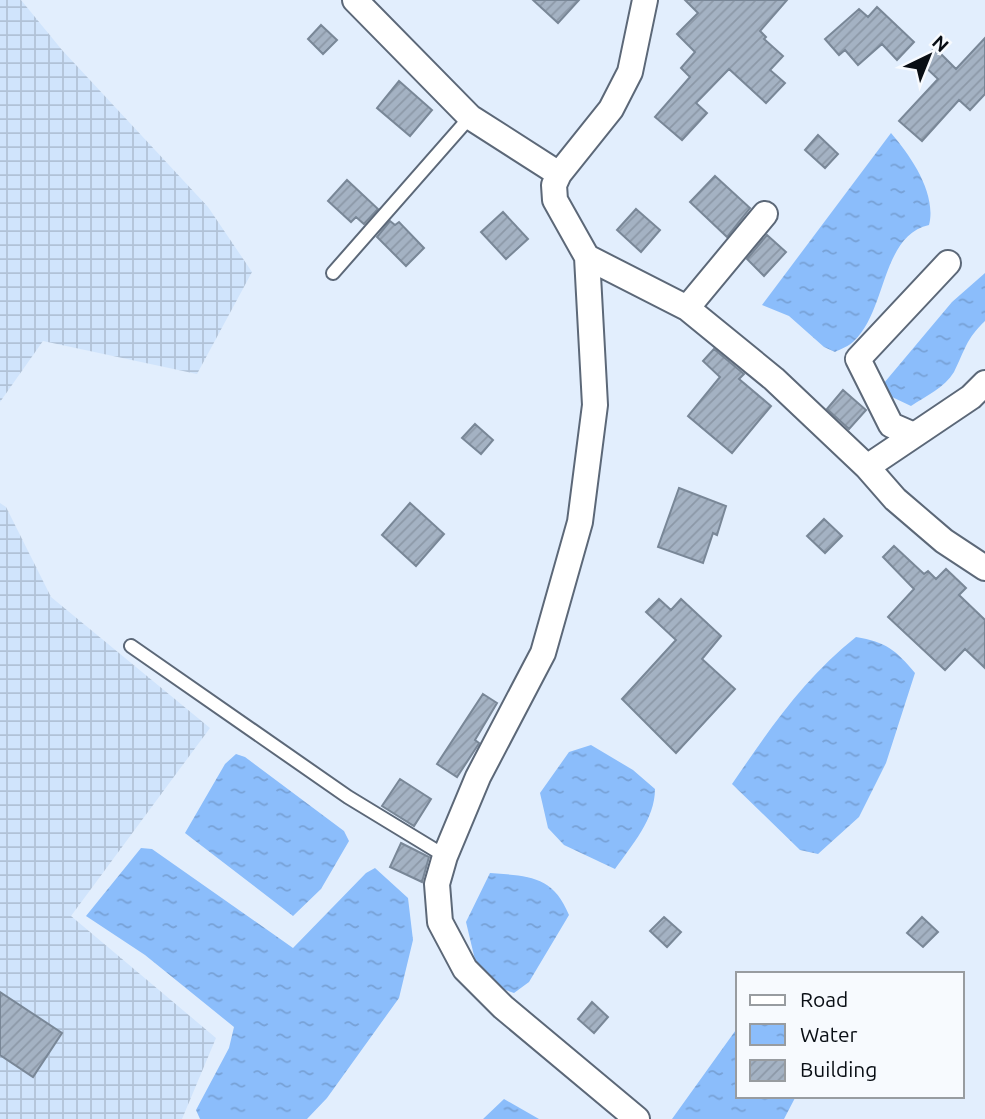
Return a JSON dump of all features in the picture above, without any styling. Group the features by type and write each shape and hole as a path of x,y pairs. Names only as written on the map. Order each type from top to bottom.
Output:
{"street":[{"path":"355,0 470,117 559,174"},
{"path":"636,1119 503,1007 465,969 440,922 438,884 445,856 478,777 543,653 580,522 595,405 586,257 555,200 554,185 559,174 611,109 630,72 645,0"},
{"path":"687,308 765,215"},
{"path":"586,257 687,308 774,379 867,467 895,499 944,541 985,568"},
{"path":"914,435 891,425 874,398 858,359 948,263"},
{"path":"867,467 971,397 985,383"}],"lane":[{"path":"333,273 470,117"},
{"path":"131,646 348,797 445,856"}],"shaded area":[{"path":"0,0 21,0 62,50 208,207 252,272 197,374 43,341 0,402"},
{"path":"0,503 6,507 51,597 210,728 71,916 216,1038 182,1119 0,1119"}],"water":[{"path":"891,133 914,164 926,188 929,225 913,232 902,243 893,258 865,328 852,343 835,352 824,347 789,316 762,305"},
{"path":"985,273 985,321 970,339 950,378 911,406 892,397 884,383 952,302"},
{"path":"856,637 890,648 915,673 886,763 859,817 818,854 800,850 732,784 804,687"},
{"path":"591,745 633,770 655,789 647,821 615,869 564,845 548,828 540,793 569,752"},
{"path":"236,754 245,757 344,831 349,841 321,889 293,916 185,833 225,764"},
{"path":"141,848 152,849 293,948 366,873 375,868 408,898 413,940 399,998 327,1098 307,1119 200,1119 196,1110 229,1048 234,1027 145,955 86,916"},
{"path":"490,873 538,880 555,892 569,915 529,982 514,993 494,986 476,964 466,922"},
{"path":"736,1030 736,1098 795,1098 784,1119 672,1119"},
{"path":"504,1099 539,1119 483,1119"}],"building":[{"path":"533,0 579,0 558,23"},
{"path":"685,0 787,0 760,31 766,37 764,39 783,56 770,70 785,83 766,103 729,69 696,103 707,113 682,140 655,117 690,77 681,68 695,52 677,34 698,13"},
{"path":"877,7 914,42 897,60 882,44 858,65 845,50 839,55 825,39 859,9 868,17"},
{"path":"321,25 337,40 323,54 308,39"},
{"path":"985,38 985,94 970,110 959,100 922,141 899,121 938,79 920,62 935,48 956,69"},
{"path":"399,81 432,110 410,136 377,108"},
{"path":"818,135 838,154 825,168 805,150"},
{"path":"715,176 750,208 727,237 690,202"},
{"path":"347,180 378,209 364,224 356,217 351,222 328,201"},
{"path":"636,209 660,230 641,252 617,230"},
{"path":"503,212 528,239 506,259 481,232"},
{"path":"390,221 395,225 399,222 424,248 406,266 377,237"},
{"path":"767,235 786,252 764,276 747,259"},
{"path":"714,349 744,374 739,379 771,406 732,453 688,416 720,377 703,361"},
{"path":"843,390 866,410 849,429 827,409"},
{"path":"475,424 493,440 481,454 462,438"},
{"path":"679,488 726,506 717,535 713,533 703,563 658,547"},
{"path":"410,503 444,534 416,566 382,535"},
{"path":"824,519 842,536 825,553 807,536"},
{"path":"894,546 924,574 928,571 936,579 946,569 966,588 959,595 985,620 985,668 965,649 945,670 888,617 914,589 883,557"},
{"path":"659,599 671,610 681,599 721,636 702,659 735,689 676,753 622,699 676,640 646,612"},
{"path":"483,694 497,703 475,740 478,745 457,777 437,764"},
{"path":"400,779 431,799 414,826 382,806"},
{"path":"401,843 429,857 422,882 390,867"},
{"path":"664,917 681,932 667,947 650,931"},
{"path":"922,917 938,932 923,947 907,933"},
{"path":"0,992 62,1033 33,1077 0,1055"},
{"path":"592,1002 608,1017 594,1033 578,1019"}]}
